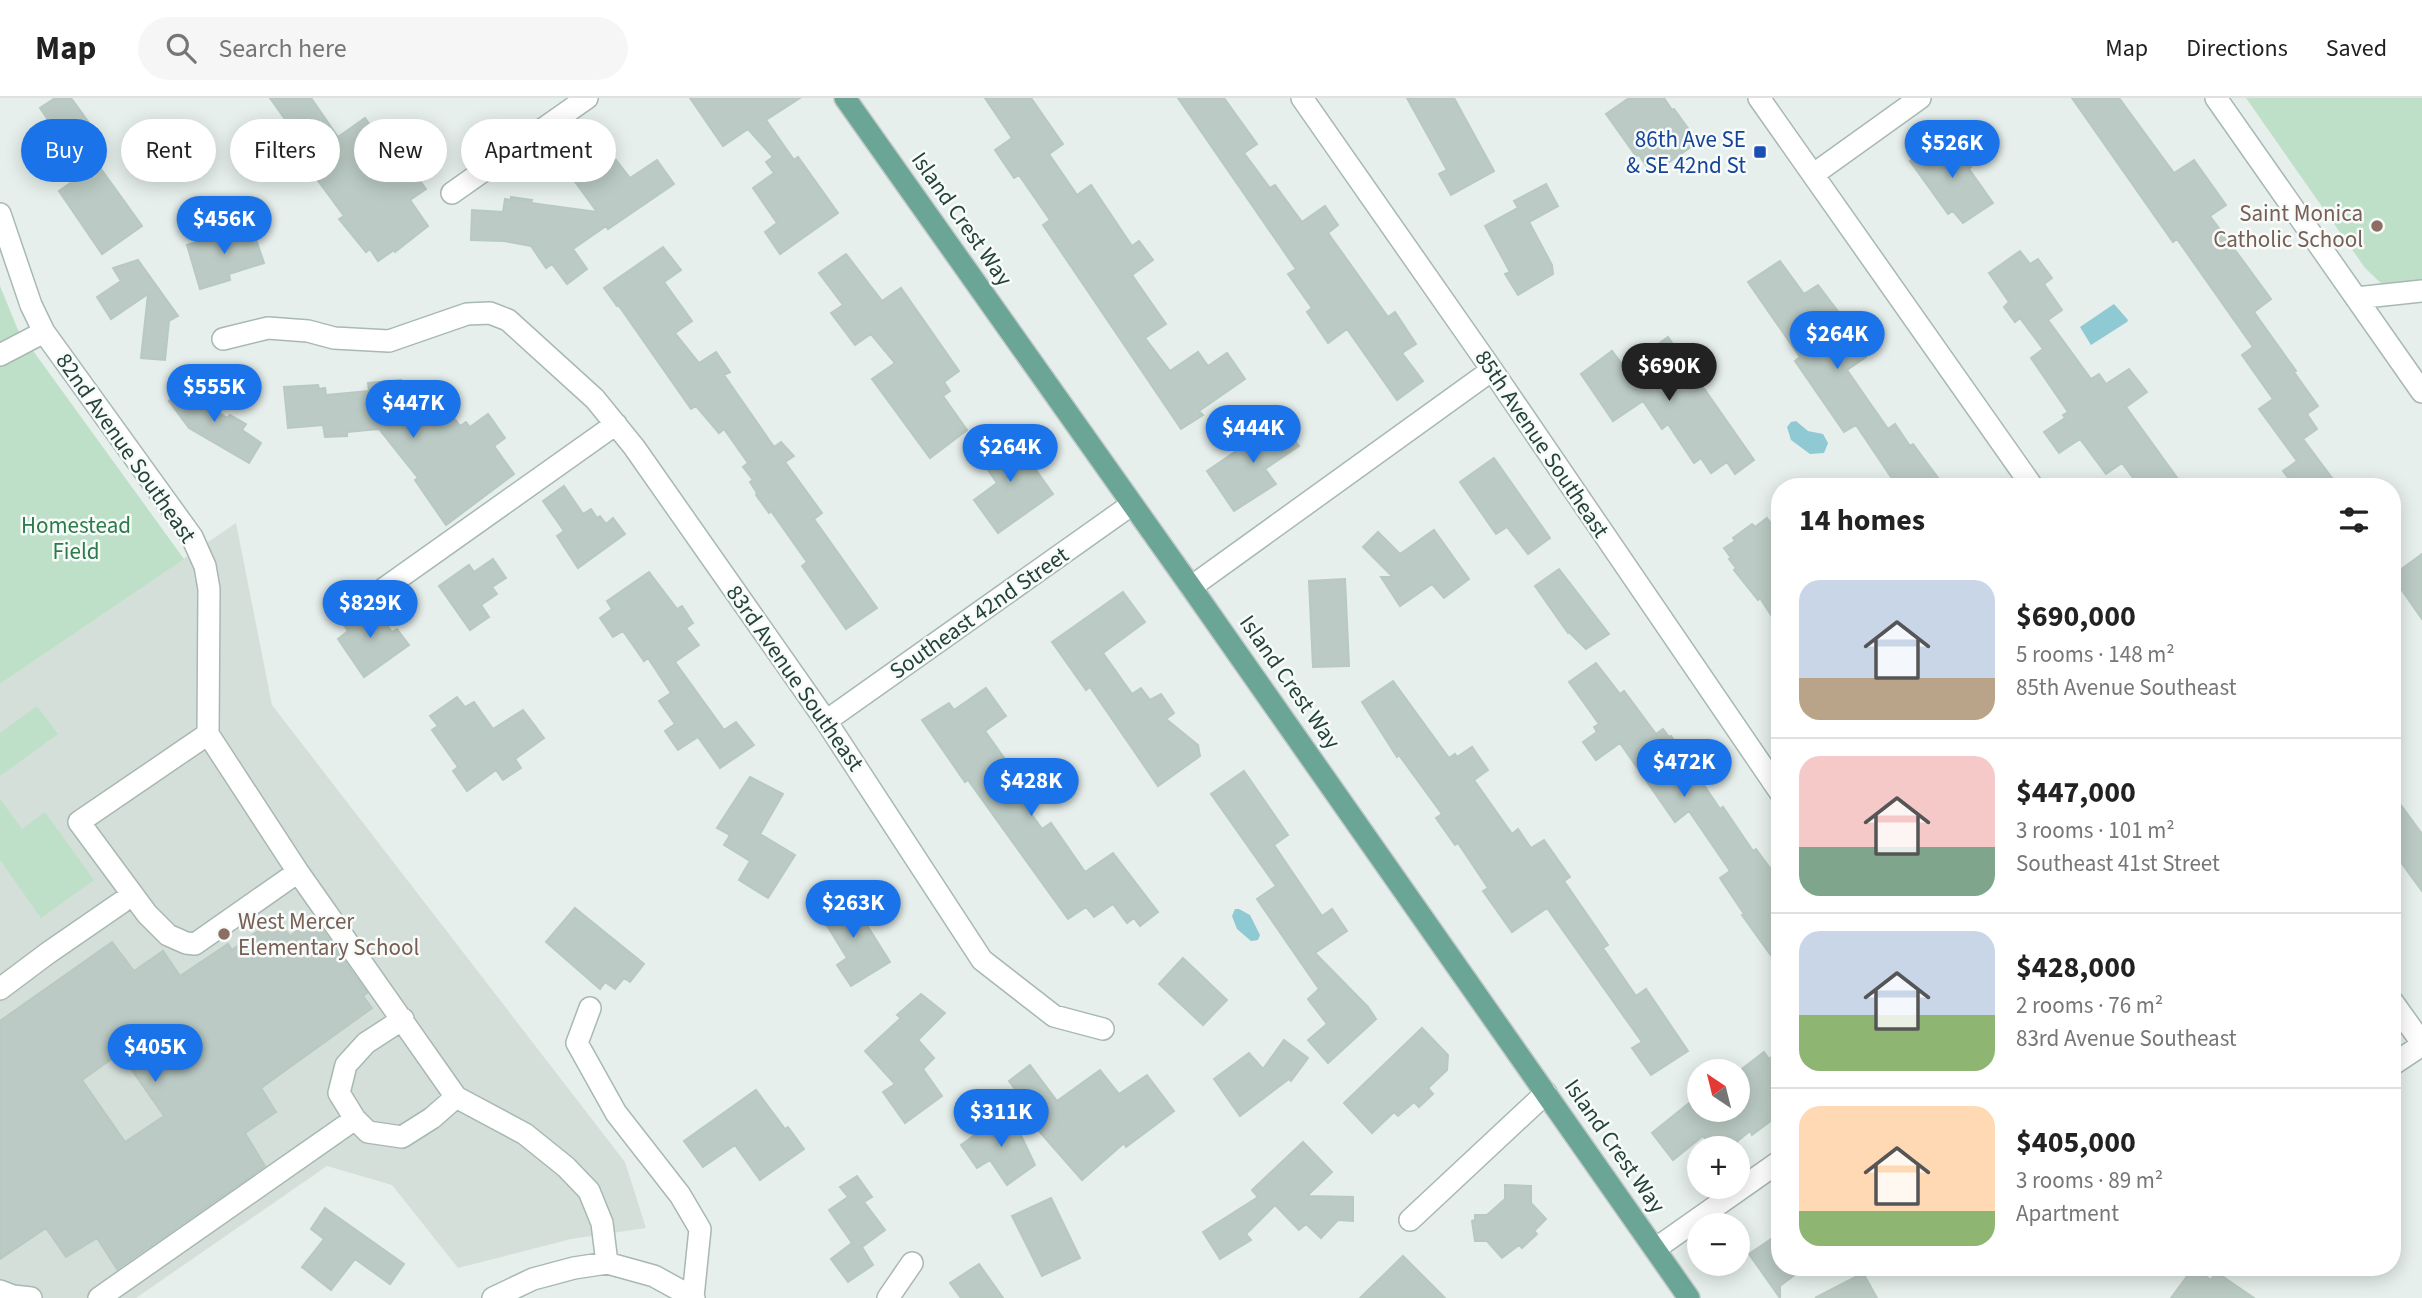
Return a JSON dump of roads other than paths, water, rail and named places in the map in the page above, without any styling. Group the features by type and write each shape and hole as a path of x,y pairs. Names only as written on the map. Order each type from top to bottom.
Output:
{"main road":[{"name":"Island Crest Way","path":"845,98 1689,1298"}],"street":[{"path":"452,192 587,98"},
{"name":"85th Avenue Southeast","path":"1303,98 1771,779"},
{"path":"1759,98 2026,478"},
{"path":"1814,174 1920,98"},
{"path":"2216,98 2422,391"},
{"name":"82nd Avenue Southeast","path":"0,214 31,305 44,332 192,537 205,566 209,589 208,734"},
{"path":"2356,298 2422,291"},
{"name":"83rd Avenue Southeast","path":"222,339 268,328 308,331 334,338 389,341 467,314 490,313 508,320 595,399 616,424 826,721 982,960 1054,1016 1103,1028"},
{"path":"0,355 44,332"},
{"path":"1191,587 1492,370"},
{"path":"382,590 616,424"},
{"name":"Southeast 42nd Street","path":"826,721 1131,505"},
{"path":"298,872 195,944 186,943 168,935 147,914 79,822 208,734 298,872 456,1097 525,1134 566,1167 589,1192 602,1223 607,1263"},
{"path":"0,989 122,902"},
{"path":"493,1298 533,1279 607,1263 654,1276 693,1298 700,1229 680,1195 616,1113 577,1043 590,1008"},
{"path":"2401,1014 2422,1044 2401,1059"},
{"path":"402,1019 366,1043 346,1065 339,1093 355,1119 368,1132 402,1137 432,1118 456,1097"},
{"path":"1410,1220 1546,1093"},
{"path":"99,1298 355,1119"},
{"path":"1655,1249 1771,1167"},
{"path":"888,1298 912,1264"},
{"path":"0,1291 31,1298"}],"water":[{"path":"2114,304 2127,322 2091,345 2080,327"},
{"path":"1796,421 1808,431 1823,434 1828,443 1824,453 1810,454 1791,440 1787,427"},
{"path":"1235,909 1250,915 1260,935 1258,940 1251,941 1237,929 1232,916"}],"place":[{"name":"86th Ave SE & SE 42nd St","path":"1760,152"},
{"name":"Saint Monica Catholic School","path":"2377,226"},
{"name":"West Mercer Elementary School","path":"224,934"}],"park label":[{"name":"Homestead Field","path":"76,538"}]}
